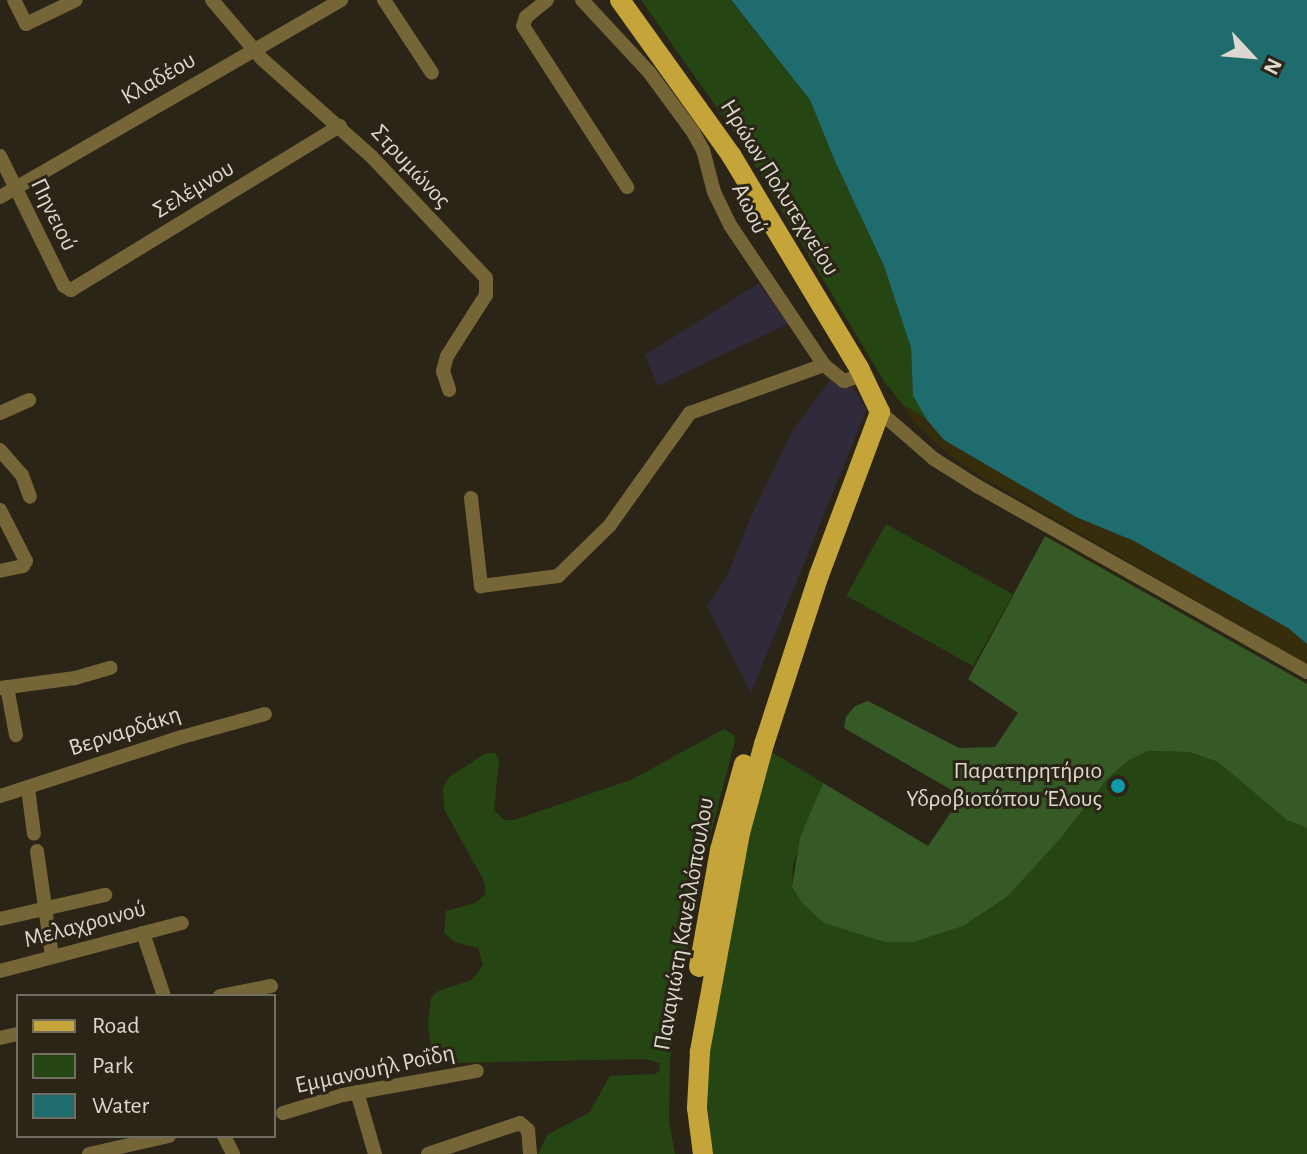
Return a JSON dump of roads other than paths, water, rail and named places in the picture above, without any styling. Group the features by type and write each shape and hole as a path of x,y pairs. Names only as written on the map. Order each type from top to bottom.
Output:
{"main road":[{"name":"Ηρώων Πολυτεχνείου","path":"620,0 724,145 863,375 880,412"},
{"name":"Παναγιώτη Κανελλόπουλου","path":"703,1154 697,1108 700,1052 728,890 761,754 819,575 880,412"},
{"name":"Παναγιώτη Κανελλόπουλου","path":"689,1154 684,1104 686,1051 720,850 766,696 819,575"}],"street":[{"path":"14,0 26,24 76,0"},
{"name":"Στρυμώνος","path":"212,0 253,50 340,126 486,278 486,295 447,356 443,371 449,390"},
{"name":"Κλαδέου","path":"0,197 341,0"},
{"path":"384,0 432,73"},
{"path":"547,0 526,17 523,26 627,187"},
{"name":"Αωού","path":"582,0 649,72 693,132 703,150 714,192 730,225 824,365"},
{"name":"Σελέμνου","path":"71,290 340,126"},
{"name":"Πηνειού","path":"0,156 64,286 71,290"},
{"path":"471,498 481,586 558,576 610,525 690,413 824,365 844,381 863,375"},
{"path":"0,413 29,400"},
{"path":"880,412 934,459 977,486 1307,672"},
{"path":"0,450 22,475 30,497"},
{"path":"0,510 26,561 23,566 0,571"},
{"path":"16,735 4,695 111,668"},
{"name":"Βερναρδάκη","path":"0,796 159,744 265,714"},
{"path":"28,788 34,834"},
{"path":"37,851 52,957"},
{"path":"0,919 105,895"},
{"name":"Μελαχροινού","path":"0,971 182,923"},
{"path":"143,933 163,994"},
{"path":"230,994 271,986"},
{"name":"Εμμανουήλ Ροΐδη","path":"283,1113 357,1092 477,1071"},
{"path":"357,1092 375,1154"},
{"path":"428,1154 520,1123 528,1130 530,1154"},
{"path":"89,1154 162,1138"}],"water":[{"path":"731,0 1307,0 1307,644 1288,628 1134,541 1076,517 944,440 913,396 911,348 884,266 810,100"}],"place":[{"name":"Παρατηρητήριο Υδροβιοτόπου Έλους","path":"1118,786"}]}
